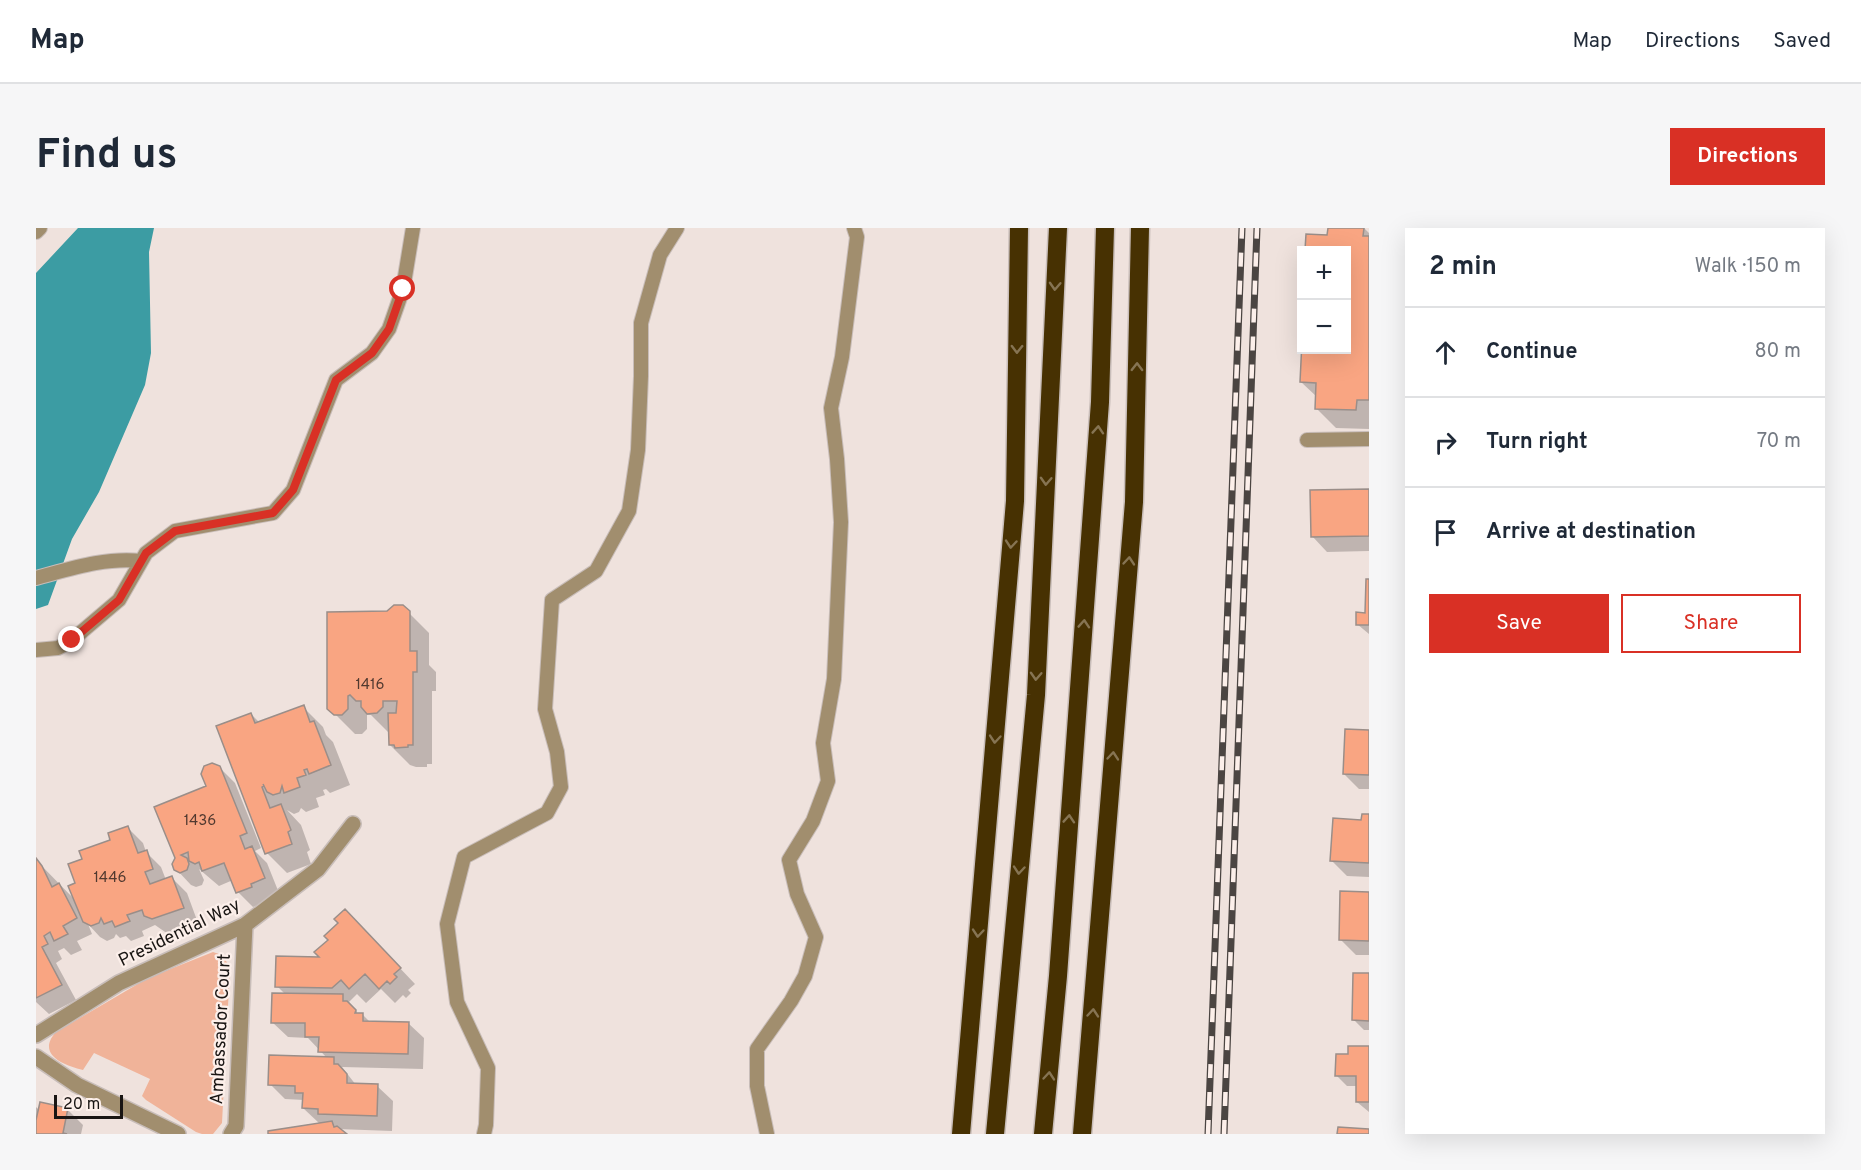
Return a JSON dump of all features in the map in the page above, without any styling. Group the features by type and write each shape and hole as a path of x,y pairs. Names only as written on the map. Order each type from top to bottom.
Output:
{"highway":[{"path":"961,1134 1015,501 1019,228"},
{"path":"995,1134 1036,695 1058,228"},
{"path":"1043,1134 1058,976 1100,402 1105,228"},
{"path":"1082,1134 1134,502 1140,228"}],"street":[{"name":"Presidential Way","path":"36,1035 119,983 245,925 318,869 353,824"},
{"name":"Ambassador Court","path":"231,1134 236,1126 245,925"},
{"path":"36,1057 77,1085 178,1134"}],"lane":[{"path":"36,232 40,228"},
{"path":"36,650 58,648 72,640 119,600 146,553 175,531 273,513 293,490 336,380 372,353 389,329 403,289 413,228"},
{"path":"484,1134 488,1068 457,1002 447,924 464,857 547,813 561,787 557,752 546,709 552,600 596,572 629,512 638,450 641,323 660,255 676,228"},
{"path":"766,1134 756,1086 757,1049 791,1002 805,976 816,937 797,894 789,861 813,821 828,781 823,743 834,679 841,522 831,408 842,357 857,237 854,228"},
{"path":"1307,440 1369,439"},
{"path":"36,578 84,565 124,559 141,561"}],"shaded area":[{"path":"213,952 222,955 230,967 222,1123 213,1134 196,1132 146,1100 142,1096 150,1079 94,1053 83,1070 60,1062 50,1052 51,1040 56,1032 148,978"}],"water":[{"path":"78,228 154,228 149,252 151,353 145,385 99,492 72,539 48,605 36,609 36,273"}],"building":[{"path":"1328,228 1364,228 1363,236 1369,236 1369,400 1357,400 1356,410 1315,409 1316,383 1300,382 1301,354 1351,354 1351,246 1305,246 1306,234 1327,235"},
{"path":"1369,489 1369,536 1311,537 1310,490"},
{"path":"1366,579 1369,579 1369,625 1356,625 1356,612 1365,613"},
{"path":"394,605 403,605 410,611 410,651 417,651 417,672 413,672 413,745 395,748 394,745 389,745 388,713 396,713 397,701 383,701 383,707 377,713 367,714 361,707 361,701 356,701 350,695 348,696 348,709 342,715 334,715 327,709 327,612 387,611"},
{"path":"304,705 310,722 314,721 331,765 309,774 307,769 304,770 306,775 297,778 300,787 284,793 282,786 280,793 273,795 267,792 264,786 262,787 270,808 281,804 291,830 288,832 292,844 265,854 216,726 251,713 255,723"},
{"path":"1345,729 1369,730 1369,775 1343,774"},
{"path":"212,763 220,766 247,833 240,836 245,849 252,846 265,878 251,884 252,887 236,893 224,863 202,871 199,862 195,864 189,861 188,852 181,855 187,858 189,864 187,870 180,873 174,870 172,864 175,858 154,807 206,786 201,774 204,766"},
{"path":"1362,814 1369,814 1369,863 1330,861 1333,818 1361,820"},
{"path":"128,826 138,853 147,850 153,869 145,872 150,884 172,876 184,908 152,919 144,916 142,910 127,915 130,921 115,927 112,921 104,924 101,918 99,923 91,926 83,922 68,886 75,883 68,864 82,859 79,851 110,840 108,833"},
{"path":"36,858 52,887 59,883 77,918 63,926 68,934 54,941 50,932 44,936 48,944 42,947 62,985 36,998"},
{"path":"1340,891 1369,892 1369,941 1339,940"},
{"path":"345,909 401,968 394,974 397,977 390,984 387,981 379,989 365,974 349,989 341,980 332,988 275,987 276,956 319,957 314,952 328,940 324,936 338,923 334,919"},
{"path":"1353,973 1369,973 1369,1021 1352,1020"},
{"path":"272,993 343,994 343,1001 347,1001 356,1010 355,1013 363,1013 363,1021 409,1022 408,1054 318,1052 319,1037 305,1037 305,1023 271,1023"},
{"path":"1348,1046 1369,1046 1369,1102 1356,1102 1356,1076 1335,1076 1336,1054 1348,1054"},
{"path":"269,1055 334,1057 334,1064 338,1064 347,1074 347,1083 378,1084 377,1116 318,1114 318,1109 302,1108 303,1093 295,1093 295,1086 268,1085"},
{"path":"40,1102 68,1108 63,1133 67,1134 36,1134"},
{"path":"332,1121 334,1127 337,1126 347,1134 268,1134 268,1131"},
{"path":"1338,1127 1369,1129 1369,1134 1337,1134"}],"railway":[{"path":"1208,1134 1242,228"},
{"path":"1224,1134 1257,228"}],"route":[{"path":"72,640 119,600 146,553 175,531 273,513 293,490 336,380 372,353 389,329 403,289"}]}
